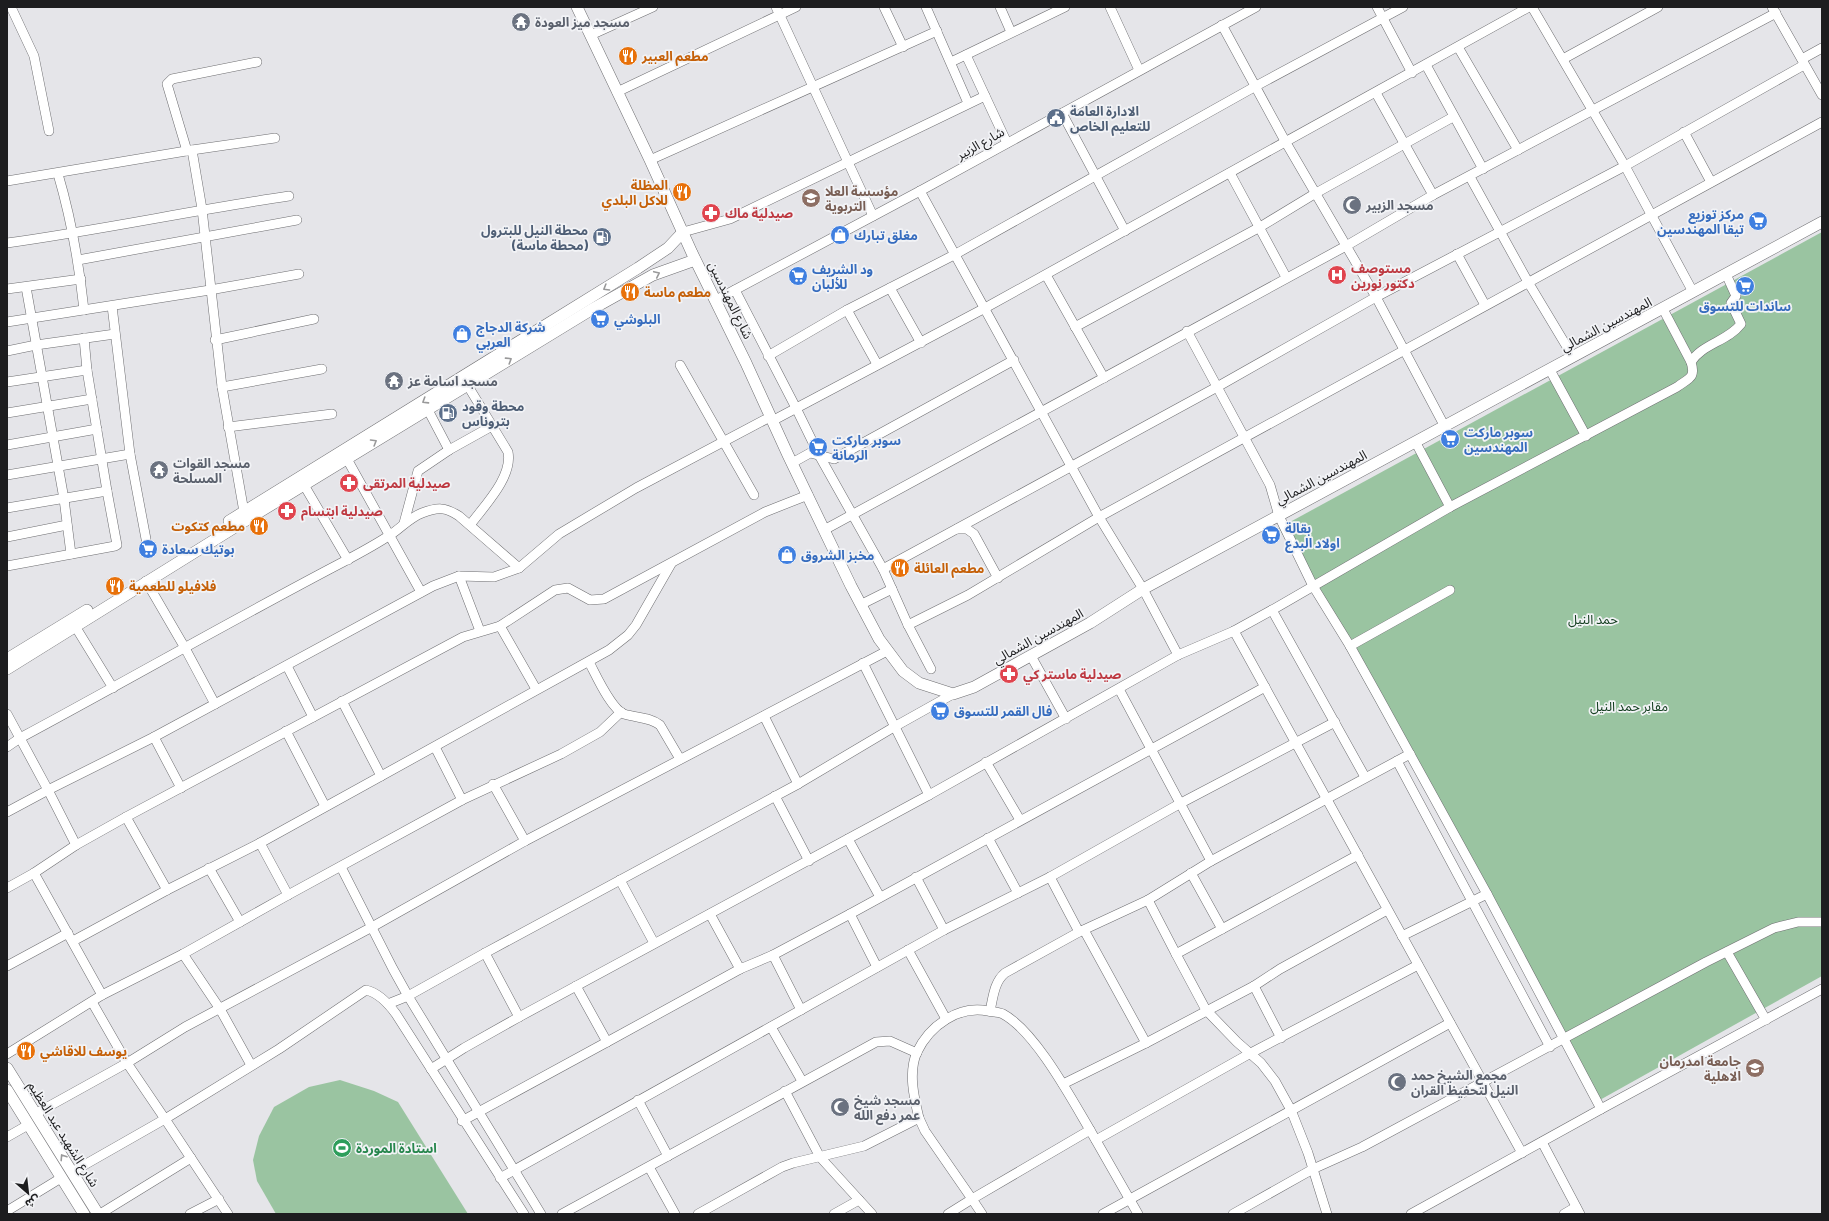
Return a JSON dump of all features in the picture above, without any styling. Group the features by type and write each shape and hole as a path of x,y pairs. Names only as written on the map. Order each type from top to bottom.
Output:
{"main road":[{"name":"شارع المهندسين","path":"577,7 792,463 862,604"},
{"name":"المهندسين الشمالي","path":"953,694 974,687 1090,623 1143,589 1416,443 1822,222"},
{"path":"7,669 146,581 246,515 304,485 428,410 441,396 468,386 650,261 668,248 683,232"},
{"path":"7,659 548,330 654,275 696,260"},
{"path":"862,604 887,651 903,671 913,680 953,694"},
{"name":"شارع الشهيد عبد العظيم","path":"7,1068 99,1214"},
{"name":"شارع الشهيد عبد العظيم","path":"7,1090 84,1214"}],"street":[{"path":"591,35 653,7"},
{"path":"617,92 778,11 796,7"},
{"path":"884,7 903,47"},
{"path":"926,7 968,104"},
{"path":"1000,7 1011,32"},
{"path":"951,62 1066,7"},
{"path":"1110,7 1140,70"},
{"name":"شارع الزبير","path":"716,300 874,216 1256,7"},
{"path":"1377,7 1412,73"},
{"path":"768,356 847,310 954,255 1256,86 1403,7"},
{"path":"7,812 154,737 421,592 459,576 494,577 519,568 560,534 636,488 723,441 796,408 877,364 921,343 1230,173 1285,141 1376,93 1531,7 1625,166 1693,292"},
{"path":"1562,59 1658,7"},
{"path":"10,10 34,56 48,131"},
{"path":"824,530 1042,412 1286,277 1346,246 1433,195 1470,177 1774,10 1822,95"},
{"path":"778,11 815,87 874,216"},
{"path":"1222,25 1285,141 1376,297 1445,427"},
{"path":"650,160 937,31"},
{"path":"1458,47 1518,150"},
{"path":"883,570 1217,387 1376,297 1625,166 1803,62 1822,48"},
{"path":"966,55 1007,143"},
{"path":"246,515 228,427 222,387 202,209 189,150 167,84 172,79 258,62"},
{"path":"1426,65 1453,117 1483,169"},
{"path":"1376,93 1433,195"},
{"path":"683,232 730,220 985,96"},
{"path":"1062,113 1125,231"},
{"path":"1075,327 1260,227 1316,193 1453,117"},
{"path":"908,625 998,578 1099,517 1650,214 1822,122"},
{"path":"1684,132 1711,182"},
{"path":"7,181 58,174 189,150 275,138"},
{"path":"1230,173 1286,277"},
{"path":"58,174 65,197 78,260 84,310"},
{"path":"1470,177 1528,282 1573,357"},
{"path":"920,191 1099,517 1143,589 1178,655"},
{"path":"7,243 72,234 202,209 289,196"},
{"path":"78,260 297,220"},
{"path":"1457,254 1485,305"},
{"path":"7,322 210,290 299,274"},
{"path":"1691,362 1695,356 1734,333 1741,324 1731,303 1736,296 1726,274"},
{"path":"1046,275 1104,378"},
{"path":"7,289 80,278"},
{"path":"26,286 64,499 71,554"},
{"path":"890,288 921,343"},
{"path":"735,290 819,455 883,570 908,625 931,669"},
{"path":"112,306 130,454 146,539"},
{"path":"431,1070 519,1017 929,795 1178,655 1234,631 1450,507 1677,387 1693,375 1694,372 1691,362 1663,309"},
{"path":"847,310 877,364"},
{"path":"216,340 314,319"},
{"path":"1187,331 1270,485 1279,516 1313,586 1350,646 1487,894 1600,1109"},
{"path":"7,351 36,345 115,334"},
{"path":"7,566 117,545 106,491 87,370 84,338"},
{"path":"792,463 810,453 834,459 1014,360"},
{"path":"680,365 754,495"},
{"path":"222,387 322,369"},
{"path":"7,382 42,378 87,370"},
{"path":"1550,370 1586,436"},
{"path":"468,386 508,452 509,463 504,479 470,525"},
{"path":"7,413 92,399"},
{"path":"428,410 449,450"},
{"path":"228,427 332,414"},
{"path":"404,522 418,471 449,450 492,426"},
{"path":"7,445 97,429"},
{"path":"1416,443 1450,507"},
{"path":"7,475 130,454"},
{"path":"347,459 421,592"},
{"path":"304,485 348,560"},
{"path":"7,508 106,491"},
{"path":"7,888 34,873 76,844 463,637 500,626 560,588 568,588 590,600 601,600 671,564 765,512 808,495"},
{"path":"7,747 20,738 113,688 262,604 348,560 390,535 404,522 422,514 440,508 451,510 519,568"},
{"path":"7,537 67,525"},
{"path":"957,529 967,529 974,534 998,578"},
{"path":"7,966 168,890 260,842 536,689 589,662 628,635 636,625 671,564"},
{"path":"459,576 480,631"},
{"path":"146,581 185,648 215,704"},
{"path":"862,604 892,589"},
{"path":"1350,646 1450,590"},
{"path":"1272,610 1365,778"},
{"path":"76,626 113,688"},
{"path":"500,626 536,689"},
{"path":"1234,631 1522,1153"},
{"path":"35,1114 127,1063 185,1027 372,927 525,841 887,651"},
{"path":"1031,656 1066,719"},
{"path":"589,662 612,702 621,712 655,721 660,725 680,759"},
{"path":"863,663 929,795"},
{"path":"287,666 313,717"},
{"path":"462,1121 740,969 773,955 850,914 1265,687"},
{"path":"1119,689 1211,861"},
{"path":"388,1004 408,996 798,784 894,726 953,694"},
{"path":"342,701 381,776"},
{"path":"7,1054 102,995 183,954 462,800 492,784 561,754 600,732 621,712"},
{"path":"7,714 76,844"},
{"path":"764,716 798,784"},
{"path":"500,1178 944,930 1050,877 1181,803 1335,722"},
{"path":"286,731 325,806"},
{"path":"154,737 181,788"},
{"path":"435,746 462,800"},
{"path":"990,1011 996,985 1000,977 1081,931 1148,900 1211,861 1410,754"},
{"path":"1397,761 1474,901 1550,1047"},
{"path":"986,762 1020,820"},
{"path":"492,784 525,841"},
{"path":"775,796 809,860"},
{"path":"126,817 168,890"},
{"path":"988,838 1018,893"},
{"path":"848,839 880,897"},
{"path":"260,842 288,895"},
{"path":"1176,954 1358,856"},
{"path":"342,866 392,970 541,1214"},
{"path":"209,868 240,922"},
{"path":"34,873 102,995"},
{"path":"1191,873 1222,929"},
{"path":"916,877 944,930"},
{"path":"1050,877 1146,1043"},
{"path":"620,880 654,943"},
{"path":"1402,936 1487,894"},
{"path":"1148,900 1206,1010 1249,1054 1269,1071 1291,1110 1313,1169 1327,1214"},
{"path":"1063,1084 1146,1043 1254,986 1280,969 1387,910"},
{"path":"710,914 740,969"},
{"path":"850,914 877,967"},
{"path":"1233,1214 1313,1169 1362,1147 1564,1040 1706,962 1780,926 1798,922 1822,922"},
{"path":"908,950 946,1019"},
{"path":"1727,952 1766,1020"},
{"path":"485,953 519,1017"},
{"path":"183,954 220,1009 251,1065"},
{"path":"773,955 801,1010"},
{"path":"1096,1140 1249,1054 1418,965"},
{"path":"576,986 607,1042"},
{"path":"1254,986 1281,1038"},
{"path":"1411,1214 1600,1109 1822,989"},
{"path":"72,1172 165,1119 279,1049 366,990 374,992 388,1004 462,1121 524,1214"},
{"path":"92,1002 127,1063 228,1214"},
{"path":"982,1214 926,1131 919,1118 914,1100 913,1083 917,1053 928,1037 946,1019 964,1011 978,1009 1002,1013 1021,1028 1063,1084 1138,1214"},
{"path":"1103,1214 1450,1023"},
{"path":"771,1027 802,1082"},
{"path":"562,1214 785,1091 882,1040 890,1041 917,1053"},
{"path":"785,1091 820,1157 872,1214"},
{"path":"638,1100 668,1156"},
{"path":"698,1214 782,1167 864,1146 919,1118"},
{"path":"7,1137 28,1125"},
{"path":"948,1214 972,1198 1090,1130"},
{"path":"1542,1142 1578,1211 1564,1214"},
{"path":"99,1214 191,1158"},
{"path":"649,1167 675,1214"},
{"path":"7,1212 61,1178"},
{"path":"190,1214 218,1199"},
{"path":"834,1214 859,1200"}],"green space":[{"name":"مقابر حمد النيل","path":"1822,232 1822,976 1598,1101 1279,528"},
{"name":"استادة الموردة","path":"340,1080 374,1091 398,1102 468,1214 276,1214 257,1181 253,1160 259,1136 274,1107 309,1087"}],"place":[{"name":"مسجد ميز العودة","path":"521,22"},
{"name":"مطعم العبير","path":"628,56"},
{"name":"الادارة العامة للتعليم الخاص","path":"1056,118"},
{"name":"المظلة للاكل البلدي","path":"682,192"},
{"name":"مؤسسة العلا التربوية","path":"811,198"},
{"name":"مسجد الزبير","path":"1352,205"},
{"name":"صيدلية ماك","path":"711,213"},
{"name":"مركز توزيع تيقا المهندسين","path":"1758,221"},
{"name":"مغلق تبارك","path":"840,235"},
{"name":"محطة النيل للبترول (محطة ماسة)","path":"602,237"},
{"name":"مستوصف دكتور نورين","path":"1337,275"},
{"name":"ود الشريف للألبان","path":"798,276"},
{"name":"ساندات للتسوق","path":"1745,286"},
{"name":"مطعم ماسة","path":"630,292"},
{"name":"البلوشي","path":"600,319"},
{"name":"شركة الدجاج العربي","path":"462,334"},
{"name":"مسجد اسامة عز","path":"394,381"},
{"name":"محطة وقود بتروناس","path":"448,413"},
{"name":"سوبر ماركت المهندسين","path":"1450,439"},
{"name":"سوبر ماركت الرمانة","path":"818,447"},
{"name":"مسجد القوات المسلحة","path":"159,470"},
{"name":"صيدلية المرتقى","path":"349,483"},
{"name":"صيدلية ابتسام","path":"287,511"},
{"name":"مطعم كتكوت","path":"259,526"},
{"name":"بقالة اولاد البدع","path":"1271,535"},
{"name":"بوتيك سعادة","path":"148,549"},
{"name":"مخبز الشروق","path":"787,555"},
{"name":"مطعم العائلة","path":"900,568"},
{"name":"فلافيلو للطعمية","path":"115,586"},
{"name":"صيدلية ماستر كي","path":"1009,674"},
{"name":"فال القمر للتسوق","path":"940,711"},
{"name":"يوسف للاقاشي","path":"26,1051"},
{"name":"جامعة امدرمان الاهلية","path":"1755,1068"},
{"name":"مجمع الشيخ حمد النيل لتحفيظ القران","path":"1397,1082"},
{"name":"مسجد شيخ عمر دفع الله","path":"840,1107"},
{"name":"استادة الموردة","path":"342,1148"}],"park label":[{"name":"حمد النيل","path":"1593,619"}]}
